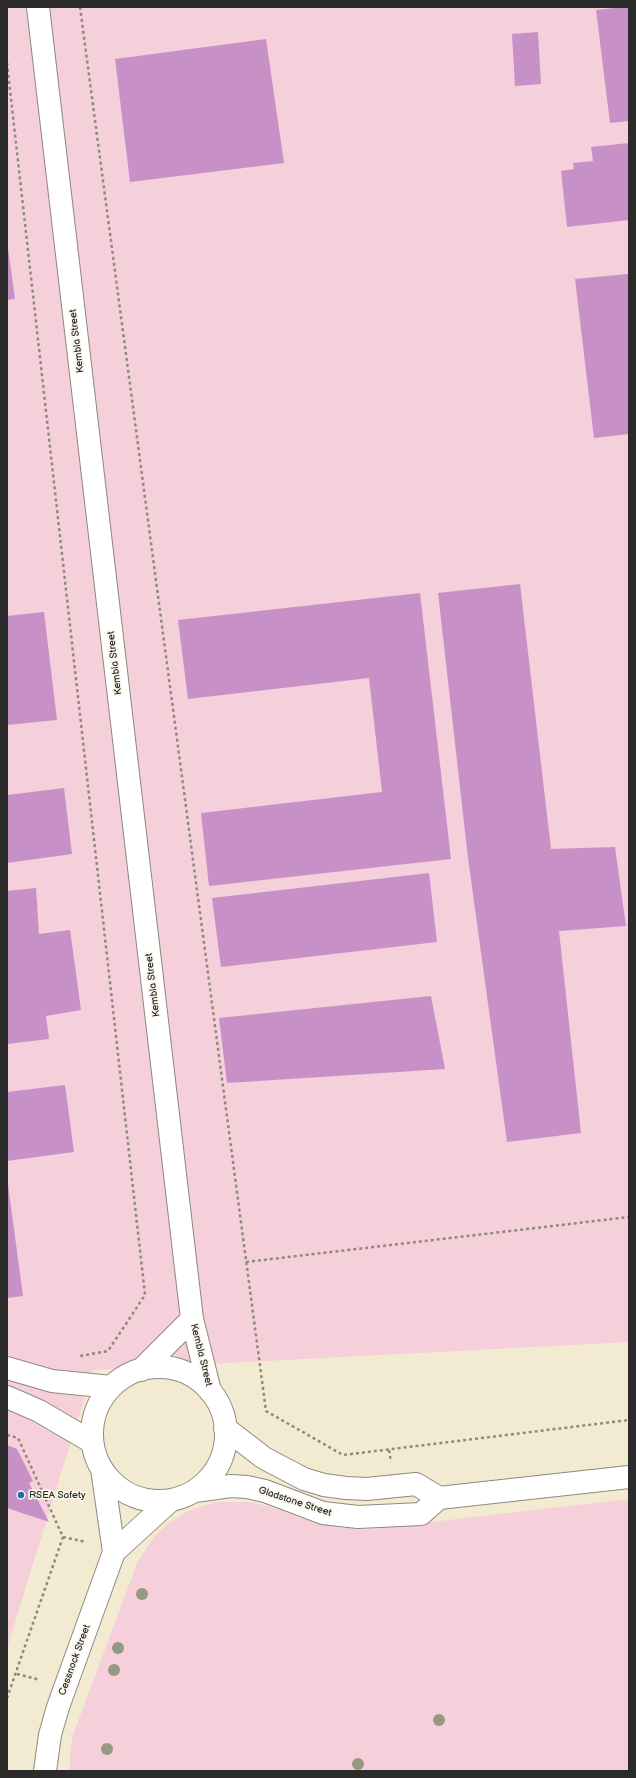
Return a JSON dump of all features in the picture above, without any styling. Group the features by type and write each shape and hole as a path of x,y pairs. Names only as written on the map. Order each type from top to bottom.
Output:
{"street":[{"name":"Kembla Street","path":"38,7 192,1319 210,1391"},
{"name":"Kembla Street","path":"141,1370 192,1319"},
{"name":"Gladstone Street","path":"195,1492 209,1479 219,1464 225,1447 225,1428 220,1408 210,1391 196,1378 178,1370 160,1367 141,1370 125,1376 111,1387 100,1403 93,1422 92,1442 97,1460 106,1475 120,1489 137,1498 156,1501 171,1500 195,1492 231,1486 247,1487 264,1491 323,1513 358,1517 421,1514 439,1498"},
{"path":"7,1368 52,1381 111,1387"},
{"path":"7,1397 39,1411 92,1442"},
{"path":"225,1428 264,1458 304,1479 324,1485 351,1489 367,1489 416,1484 439,1498 629,1477"},
{"name":"Cessnock Street","path":"102,1469 114,1552"},
{"name":"Cessnock Street","path":"45,1771 50,1735 58,1707 114,1552 171,1500"}],"path":[{"path":"80,7 266,1410 343,1455 629,1420"},
{"path":"7,63 146,1295 108,1351 78,1357"},
{"path":"246,1262 629,1217"},
{"path":"7,1434 18,1438 64,1537 17,1674 7,1698"},
{"path":"64,1537 89,1543"},
{"path":"17,1674 40,1680"}],"shaded area":[{"path":"7,7 629,7 629,1342 93,1370 7,1648"},
{"path":"629,1499 629,1771 70,1771 70,1754 73,1735 138,1561 154,1537 169,1523 186,1512 215,1502 250,1502 271,1507 315,1523 343,1528 371,1529"}],"building":[{"path":"629,7 629,121 610,123 596,10"},
{"path":"538,32 541,84 515,86 512,34"},
{"path":"266,39 284,163 130,182 115,59"},
{"path":"629,143 629,220 567,227 561,171 574,169 573,163 593,161 591,147"},
{"path":"7,241 15,299 7,300"},
{"path":"628,274 629,434 594,438 575,279"},
{"path":"520,584 551,849 615,847 626,926 559,931 581,1133 507,1142 468,858 438,593"},
{"path":"420,593 451,859 209,886 201,813 382,792 369,678 188,699 178,620"},
{"path":"44,612 57,720 7,725 7,616"},
{"path":"64,788 72,854 7,863 7,795"},
{"path":"429,873 437,942 221,967 212,898"},
{"path":"36,888 39,934 70,930 81,1010 46,1016 49,1039 7,1044 7,891"},
{"path":"431,996 445,1069 227,1083 219,1018"},
{"path":"65,1085 74,1152 7,1161 7,1092"},
{"path":"7,1177 23,1296 7,1298"},
{"name":"RSEA Safety","path":"7,1445 17,1449 33,1481 29,1483 49,1522 7,1508"}],"place":[{"name":"RSEA Safety","path":"21,1495"}]}
